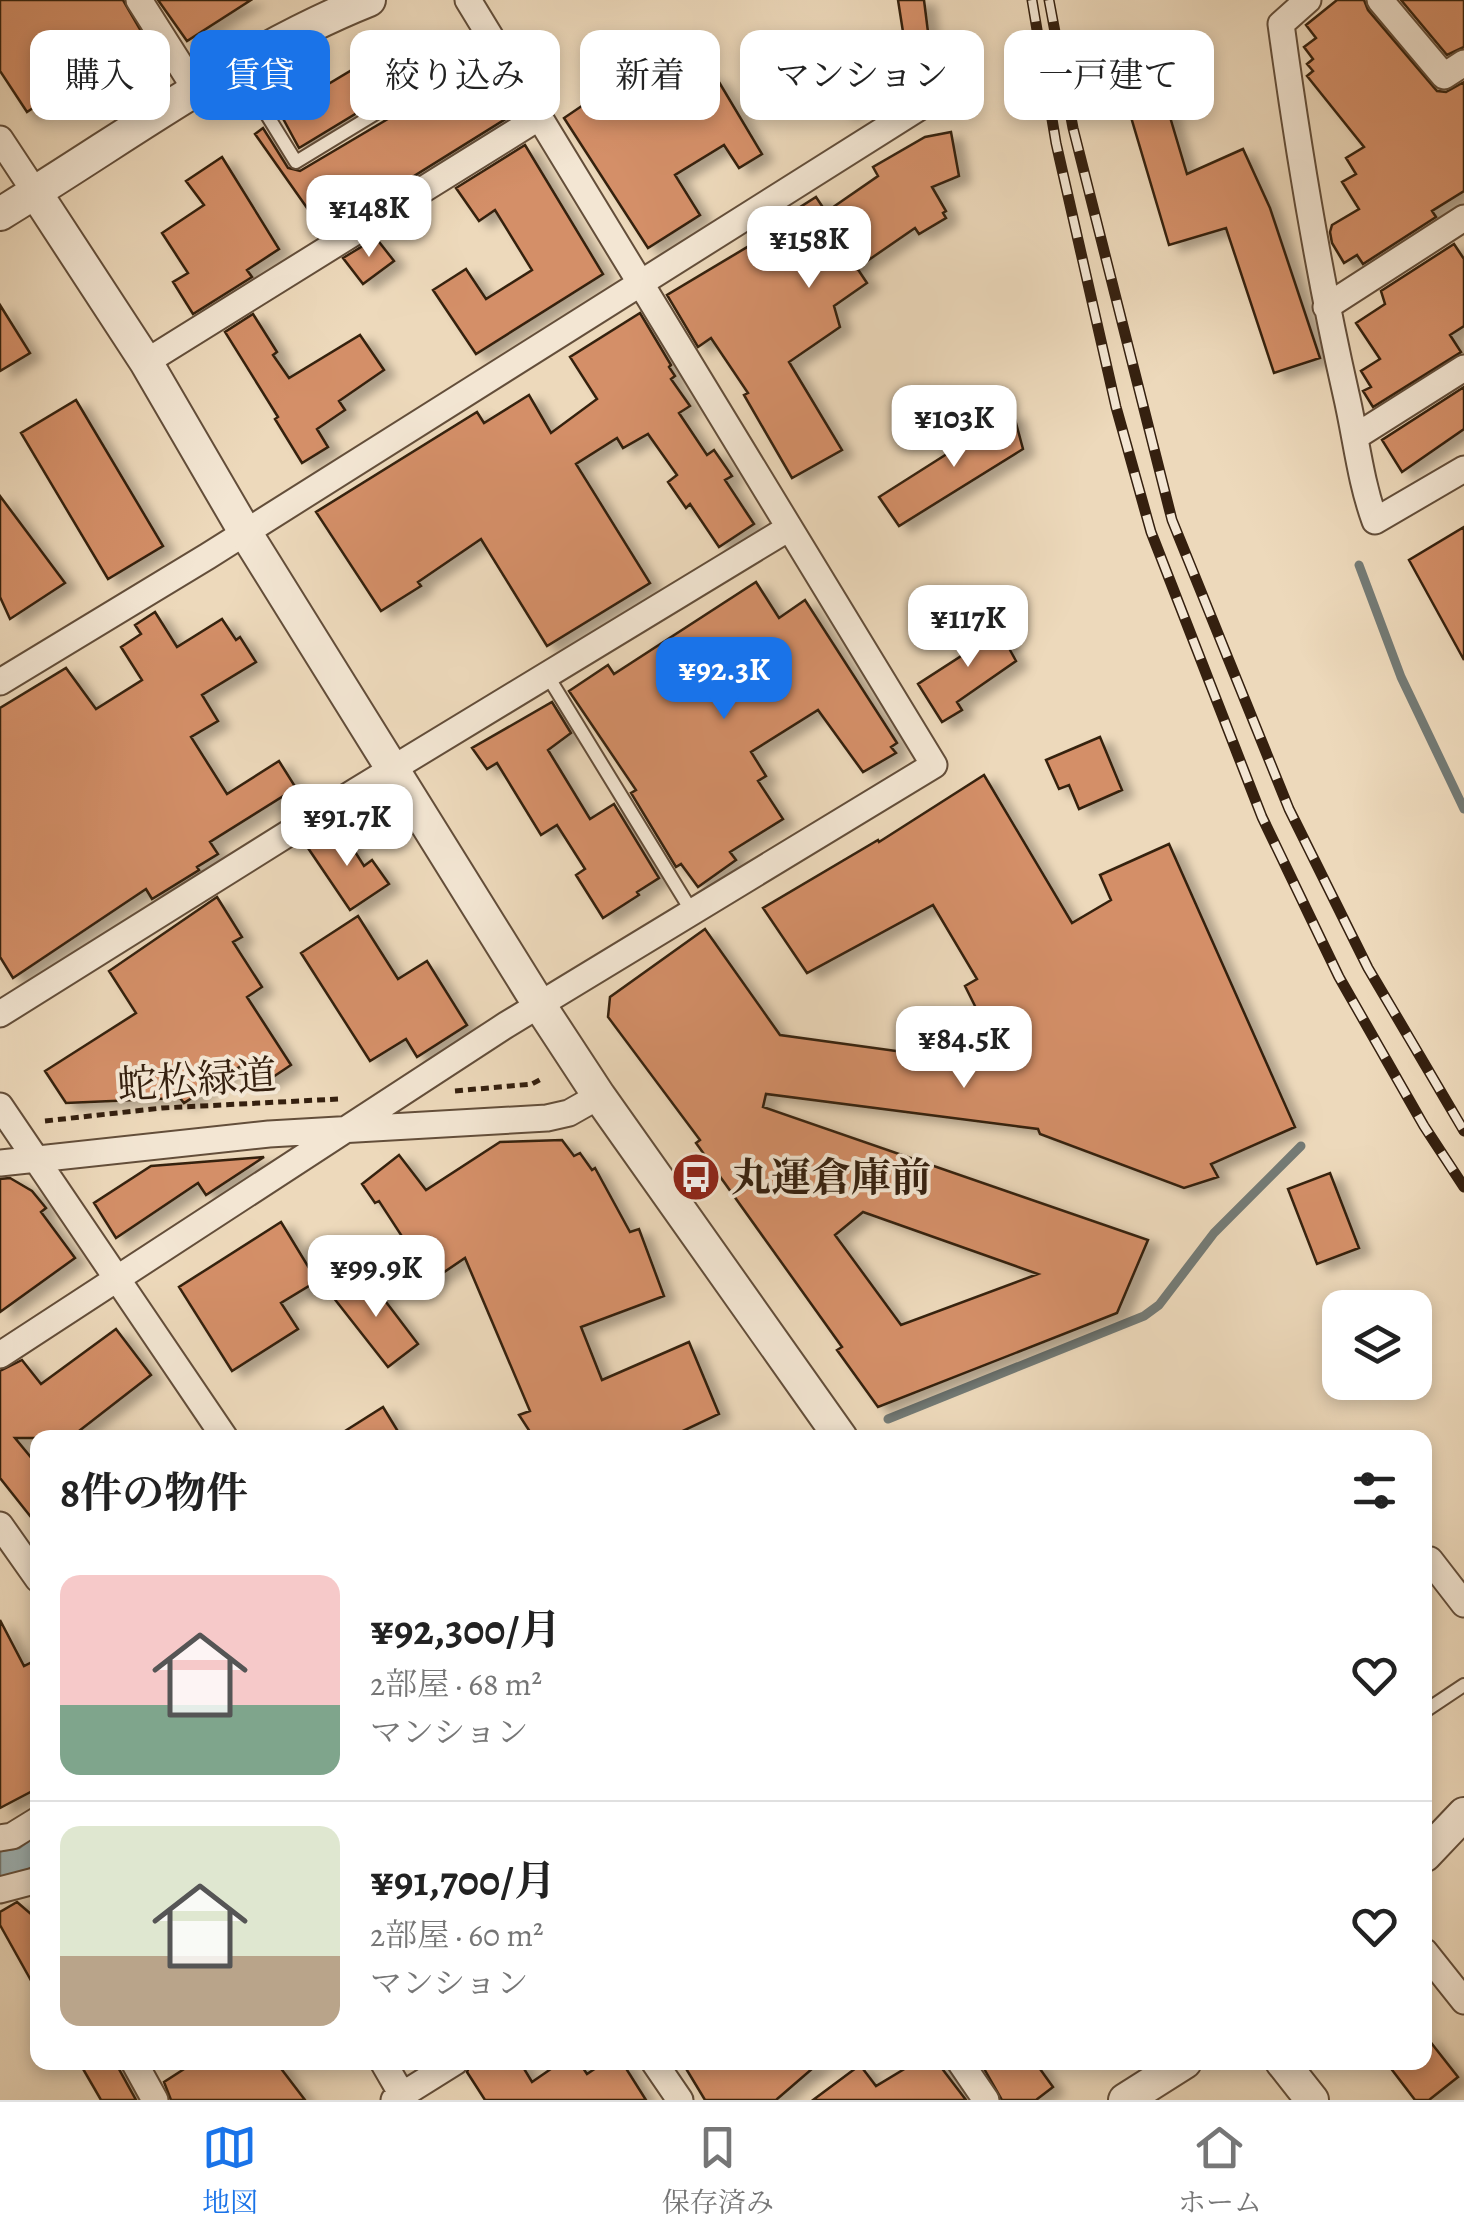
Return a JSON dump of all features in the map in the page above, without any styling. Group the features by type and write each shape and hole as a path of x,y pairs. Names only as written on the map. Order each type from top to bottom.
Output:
{"street":[{"path":"139,0 190,81"},
{"path":"300,30 370,0"},
{"path":"468,0 486,30"},
{"path":"1308,0 1281,24 1307,210 1356,437 1362,486 1375,521 1464,468"},
{"path":"1380,0 1444,76 1464,63"},
{"path":"0,214 190,94"},
{"path":"146,362 535,120"},
{"path":"0,1355 506,1025 934,765 539,120"},
{"path":"0,682 246,532 899,120"},
{"path":"0,139 146,362 246,532 540,1006 599,1096 836,1430"},
{"path":"1326,308 1464,219"},
{"path":"1356,437 1464,368"},
{"path":"0,1014 394,768 790,528"},
{"path":"0,1163 269,1134 547,1118 570,1113 599,1096"},
{"path":"0,1106 219,1430"},
{"path":"0,1526 30,1568"},
{"path":"1432,1563 1464,1604"},
{"path":"1432,1848 1464,1814"},
{"path":"0,1838 30,1825"},
{"path":"0,1890 30,1885"},
{"path":"1432,1961 1464,2001"},
{"path":"138,2070 155,2100"},
{"path":"387,2070 401,2098 443,2070"},
{"path":"659,2070 680,2100"},
{"path":"965,2070 986,2100"},
{"path":"1125,2100 1172,2070"},
{"path":"1288,2070 1312,2100"}],"lane":[{"path":"270,120 296,162 365,120"},
{"path":"547,674 691,910"},
{"path":"1432,1706 1464,1685"}],"path":[{"path":"442,1091 478,1091 490,1086 532,1084 543,1078"},
{"name":"蛇松緑道","path":"33,1122 162,1108 347,1098"}],"water":[{"path":"30,1840 30,1868 0,1877 0,1851 19,1848"}],"building":[{"path":"0,0 123,0 140,30 30,30 27,112 0,71"},
{"path":"158,0 251,0 204,30 190,30 187,41"},
{"path":"898,0 924,0 928,30 903,30"},
{"path":"1337,0 1364,0 1368,10 1437,91 1446,92 1464,82 1464,191 1432,211 1436,217 1363,264 1357,255 1344,263 1330,232 1332,225 1359,209 1342,182 1356,174 1346,158 1364,147 1307,76 1313,71 1307,64 1313,59 1304,47 1316,38 1306,25"},
{"path":"1401,0 1464,0 1464,47 1447,55"},
{"path":"350,71 350,117 299,148 284,120 330,120 330,83"},
{"path":"720,84 762,154 739,168 724,145 675,175 700,215 648,248 564,118 580,107 580,120 720,120"},
{"path":"386,120 504,120 324,232 255,134 263,128 288,168 300,171"},
{"path":"1132,120 1171,120 1187,174 1243,149 1270,208 1320,358 1274,373 1226,228 1169,245"},
{"path":"951,132 959,176 932,187 946,218 919,234 915,228 857,268 867,283 834,306 840,327 789,362 842,450 792,478 744,395 748,393 711,338 698,347 667,295 789,222 786,216 816,197 826,212 878,176 873,167 925,137"},
{"path":"525,145 603,274 476,354 433,290 466,269 486,299 532,270 495,210 479,221 456,188"},
{"path":"222,157 279,249 247,270 252,277 193,314 173,282 188,273 162,233 204,205 186,181"},
{"path":"376,238 394,261 363,284 343,258"},
{"path":"1454,244 1464,259 1464,326 1450,335 1461,352 1373,407 1363,391 1371,387 1361,371 1380,359 1356,323 1385,304 1381,291"},
{"path":"0,305 30,353 0,371"},
{"path":"640,313 671,365 675,376 671,379 690,406 679,413 707,455 714,450 732,476 725,480 754,524 719,547 690,504 686,508 668,482 677,475 648,434 623,448 617,438 576,464 650,583 547,646 481,539 418,582 421,586 381,611 316,512 477,412 484,423 529,395 551,433 597,399 570,357"},
{"path":"253,314 289,378 360,335 384,370 339,401 345,410 317,429 328,447 302,463 225,332"},
{"path":"1464,387 1464,429 1402,472 1382,440"},
{"path":"76,400 163,546 108,579 21,433"},
{"path":"1013,412 1023,449 899,526 879,497"},
{"path":"0,496 65,583 10,619 0,597"},
{"path":"1464,527 1464,660 1409,560"},
{"path":"756,582 779,618 805,600 897,743 891,747 896,753 863,772 818,710 751,752 766,776 758,781 783,819 730,852 736,860 698,887 681,864 676,867 631,793 636,790 569,691 608,665 614,674"},
{"path":"155,612 177,647 222,619 256,662 202,695 218,721 191,737 227,794 279,761 296,788 210,842 218,854 197,867 199,870 152,899 146,889 13,978 0,957 0,708 66,668 96,709 142,680 121,647 141,634 135,625"},
{"path":"992,617 1016,661 957,702 962,710 942,722 918,684 975,647 965,629"},
{"path":"552,702 571,733 548,750 590,819 614,804 659,878 603,918 576,875 585,869 557,825 541,835 497,763 487,769 472,748"},
{"path":"1100,737 1122,790 1079,809 1069,785 1059,789 1046,760"},
{"path":"984,775 1072,923 1111,900 1100,875 1169,844 1295,1127 1211,1164 1218,1177 1184,1188 1040,1134 1038,1129 766,1094 763,1107 1148,1240 1117,1313 878,1407 837,1350 842,1347 696,1143 700,1140 608,1017 610,997 705,929 780,1035 1005,1066 965,986 977,979 933,905 807,973 763,908 879,842","holes":["863,1212 1038,1274 901,1325 835,1235"]},
{"path":"340,828 364,866 372,860 389,884 350,910 308,848"},
{"path":"217,897 242,937 233,942 262,987 247,997 291,1065 261,1085 247,1062 184,1103 180,1098 66,1103 45,1071 136,1013 109,971"},
{"path":"358,916 398,979 427,961 467,1025 417,1057 406,1039 370,1061 301,953"},
{"path":"562,1140 574,1156 580,1153 592,1170 595,1168 630,1232 639,1229 664,1296 581,1327 602,1380 689,1342 719,1414 685,1430 529,1430 519,1415 530,1411 465,1258 431,1281 379,1201 375,1203 362,1184 399,1155 426,1190 500,1142"},
{"path":"264,1157 206,1195 198,1183 116,1238 94,1203 151,1166"},
{"path":"1330,1173 1359,1248 1317,1264 1288,1189"},
{"path":"10,1178 32,1191 46,1208 41,1212 75,1258 0,1312 0,1179"},
{"path":"281,1222 317,1281 281,1303 298,1329 232,1371 179,1287"},
{"path":"364,1273 418,1344 388,1367 333,1297"},
{"path":"116,1329 151,1375 80,1430 30,1430 30,1438 15,1438 30,1456 30,1516 0,1478 0,1371 22,1360 41,1384"},
{"path":"383,1407 397,1430 347,1430"},
{"path":"0,1620 24,1666 30,1663 30,1792 0,1808"},
{"path":"17,1902 30,1913 30,1979 0,1925 0,1912"},
{"path":"1432,2044 1458,2077 1429,2100 1415,2100 1392,2070 1432,2070"},
{"path":"84,2070 119,2070 136,2100 101,2100"},
{"path":"183,2070 282,2070 305,2100 171,2100 164,2082"},
{"path":"525,2070 532,2082 549,2070 584,2070 587,2074 593,2070 627,2070 646,2100 485,2100 467,2072"},
{"path":"687,2070 811,2070 776,2100 705,2100"},
{"path":"853,2070 864,2070 876,2086 903,2070 943,2070 966,2100 813,2100"},
{"path":"985,2070 1041,2070 1053,2087 1036,2100 1002,2100"}],"waterway":[{"path":"1359,565 1401,677 1464,809"},
{"path":"888,1419 1144,1316 1159,1305 1214,1233 1301,1146"}],"railway":[{"path":"1032,0 1056,143 1116,407 1151,532 1262,817 1339,977 1424,1126 1464,1187"},
{"path":"1049,0 1073,128 1172,520 1289,809 1368,968 1464,1131"}],"place":[{"name":"丸運倉庫前","path":"696,1177"}]}
